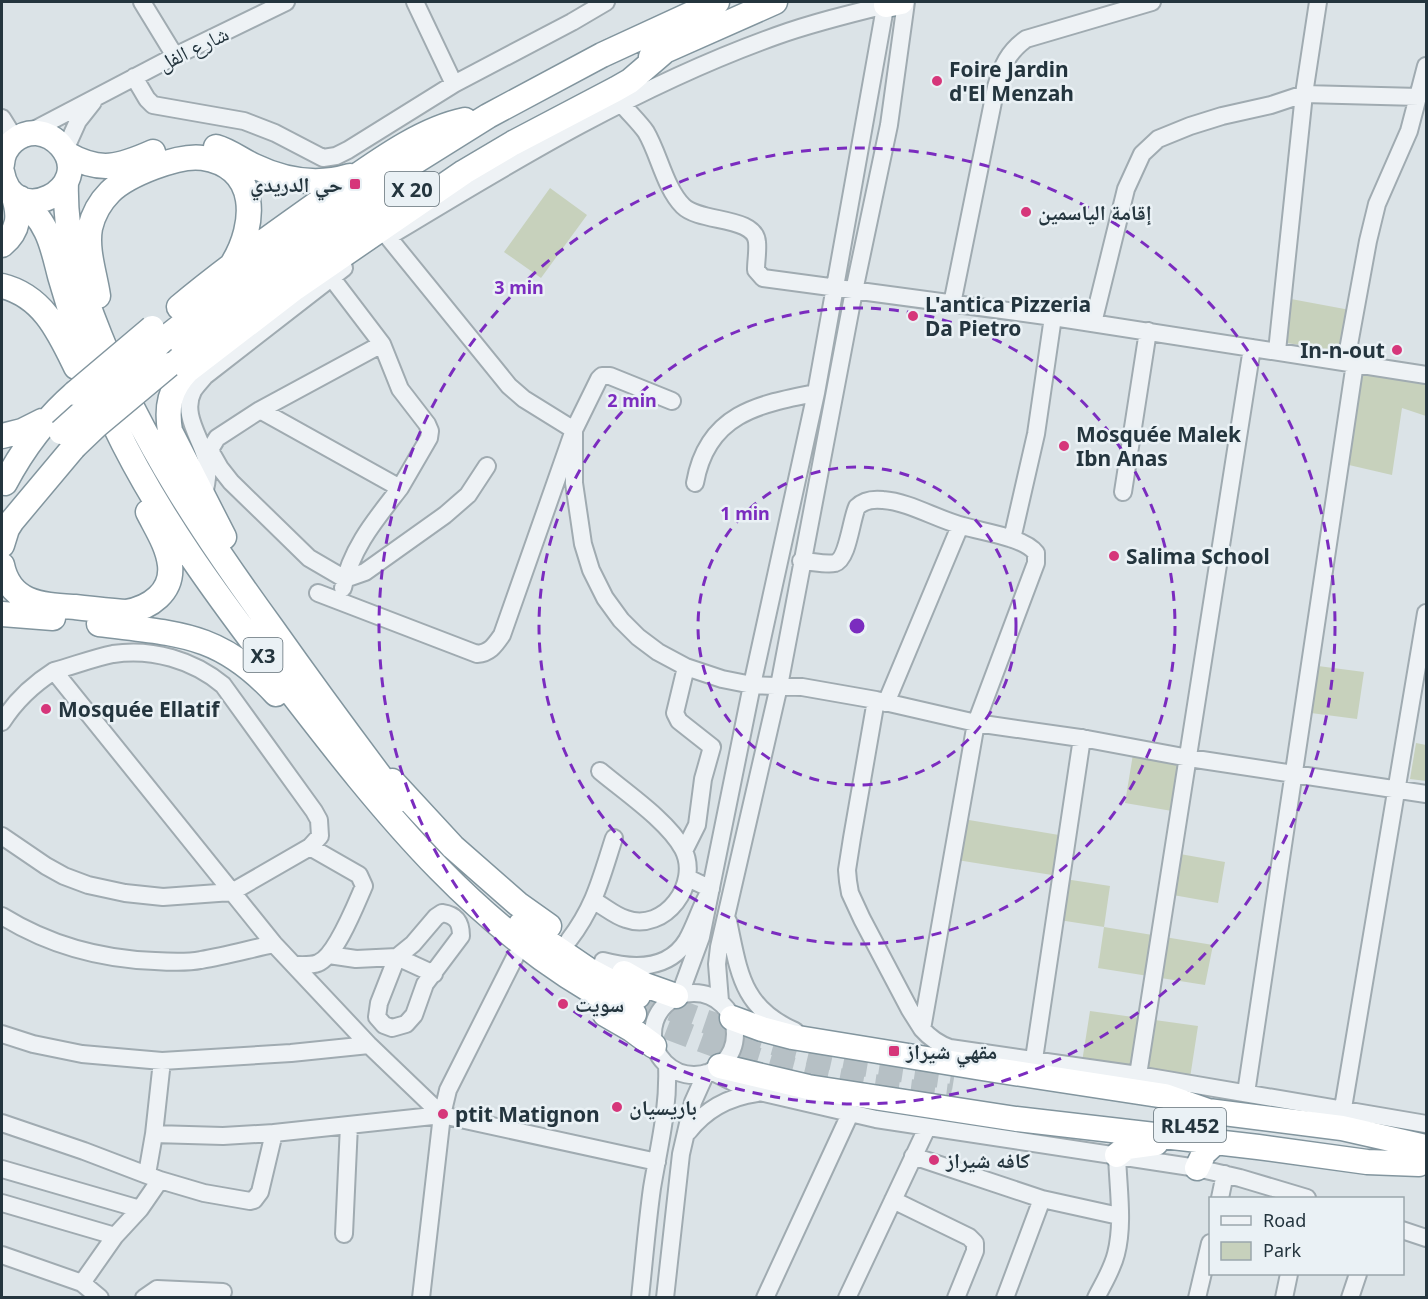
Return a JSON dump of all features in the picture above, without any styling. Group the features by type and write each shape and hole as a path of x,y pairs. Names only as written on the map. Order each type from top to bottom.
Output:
{"highway":[{"name":"X 20","path":"3,485 60,433 158,334 252,270 392,176 488,116 602,55 717,2"},
{"name":"X 20","path":"2,517 60,433 96,426 226,317 341,234 524,121 666,50 774,2"},
{"path":"252,600 229,548 170,431 167,414 169,398 176,383 187,370 295,288 418,203 513,143 630,81 666,50"},
{"path":"2,545 7,529 60,433 75,393 158,334 233,263 369,168 437,128 488,116"},
{"path":"10,148 37,133 48,135 57,141 66,152 83,164 113,166 158,150 196,143 224,149 267,172 305,182 327,182 349,177 369,168"},
{"path":"9,189 30,201 41,201 51,197 66,182 69,173 66,152"},
{"path":"106,352 104,325 89,242 90,228 101,202 122,183 188,157 217,162 230,170 241,181 248,195 250,213 248,231 233,263"},
{"name":"X3","path":"9,189 40,221 51,243 80,340 114,424 155,500 205,575 294,695 385,810 467,898 524,946 580,985 636,1005 503,910 424,831 364,754 252,600 175,487 154,451 106,352 77,269 67,223 66,182"},
{"path":"2,245 11,236 18,218 18,209 9,189"},
{"path":"2,286 20,292 44,311 84,381 114,424 122,461 158,532 170,566 165,589 158,598 149,606 126,612 34,603 17,593 10,585 2,565"},
{"path":"2,436 22,431 60,433"},
{"path":"2,614 178,634 207,642 234,656 258,674 322,745 362,780"},
{"path":"364,754 402,790 453,847 518,904 603,962 645,985 678,995"},
{"path":"385,810 401,843 424,873 473,922 515,957 560,989 631,1029 660,1055"},
{"path":"726,1010 777,1034 1165,1096 1208,1111"},
{"path":"712,1070 868,1097 1017,1119 1367,1162 1424,1159"},
{"name":"RL452","path":"953,1087 1208,1111 1342,1128 1424,1159 1307,1139 953,1087"},
{"path":"1117,1155 1128,1147 1154,1144 1169,1137"},
{"path":"1197,1168 1204,1153 1216,1142"}],"street":[{"path":"142,2 175,56"},
{"name":"شارع الفل","path":"101,96 175,56 286,2"},
{"path":"415,2 454,84"},
{"path":"134,77 153,105 244,121 275,133 323,158 336,156 454,84 521,50 606,2"},
{"path":"203,497 207,472 206,460 190,413 193,391 205,376 331,277 388,237 506,165 693,69 776,36 895,2"},
{"path":"678,995 696,957 711,889 752,685 816,393 878,58 895,2"},
{"path":"665,1298 679,1173 693,1102 712,1070 732,1049 735,1039 726,1010 717,964 719,947 778,686 854,291 889,125 895,2"},
{"path":"952,304 996,87 1007,57 1026,39 1152,2"},
{"path":"1277,351 1304,94 1318,2"},
{"path":"1246,1093 1295,773 1368,241 1377,204 1409,131 1426,66"},
{"path":"1093,323 1126,189 1142,154 1158,139 1222,116 1271,105 1304,94 1419,97"},
{"path":"2,118 10,148 101,96"},
{"path":"66,152 78,121 88,107 101,96"},
{"path":"622,104 645,131 681,204 689,211 744,225 753,231 758,242 756,260 758,274 763,278 1053,317 1426,375"},
{"path":"388,237 509,386 524,399 574,430"},
{"path":"331,277 381,344 400,389 430,431 429,438 400,488 356,548 345,579 340,603"},
{"path":"1012,539 1036,434 1053,317"},
{"path":"1123,492 1148,331"},
{"path":"381,344 260,411 217,438 211,448 212,454 231,482 292,543 316,563 345,579 365,572 445,515 468,495 487,466"},
{"path":"1138,1075 1252,348"},
{"path":"318,593 477,654 485,653 502,635 574,430 599,379 602,376 610,376 672,401"},
{"path":"695,483 704,453 714,436 728,423 749,410 772,401 816,393"},
{"path":"260,411 400,488"},
{"path":"574,430 574,483 583,544 591,570 605,598 621,621 658,652 686,667 722,679 752,685 802,687 976,723 1426,794"},
{"path":"801,561 838,562 844,555 857,507 870,500 894,502 960,526 1012,539 1033,549 1037,558 976,723 922,1029"},
{"path":"960,526 881,702 847,870 850,893 862,919 922,1029 936,1042 950,1048 1138,1075 1343,1108 1426,1124"},
{"path":"1343,1108 1426,612"},
{"path":"2,722 32,686 54,671 112,654 130,652 168,657 210,674 223,685 314,811 319,820 320,836 310,847 232,892 163,897 124,893 88,885 55,871 2,836"},
{"path":"684,851 697,825 704,779 712,752 710,744 679,721 675,713 686,667"},
{"path":"54,671 274,944 369,1045 442,1115"},
{"path":"1034,1059 1082,738"},
{"path":"594,901 626,920 646,921 664,915 680,899 688,878 684,851 672,832 600,771"},
{"path":"569,940 584,920 594,901 614,838"},
{"path":"294,966 318,963 329,955 350,918 364,885 359,875 310,847"},
{"path":"688,878 711,889"},
{"path":"603,962 639,966 662,962 670,957 687,939 699,909 711,889"},
{"path":"442,913 456,918 461,926 461,936 425,984 414,1015 406,1024 392,1028 384,1025 377,1017 379,1003 397,957 413,944 436,916 442,913"},
{"path":"726,913 736,965 752,996 761,1008 778,1022 821,1041"},
{"path":"2,916 27,931 69,948 135,960 199,961 274,944"},
{"path":"329,955 356,959 397,957 434,974"},
{"path":"421,1298 442,1115 448,1090 515,957"},
{"path":"640,1298 657,1162 667,1104 660,1055 652,1034 654,1022 666,1002 678,995 701,993 726,1010"},
{"path":"2,1034 44,1047 82,1054 162,1061 291,1053 369,1045"},
{"path":"660,1055 685,1074 712,1070 735,1084 760,1092 850,1114 927,1128 1197,1168 1303,1197"},
{"path":"82,1283 115,1236 140,1209 153,1177 154,1134 162,1061"},
{"path":"685,1136 694,1124 717,1105 738,1096 760,1092"},
{"path":"765,1298 850,1114"},
{"path":"154,1134 223,1136 274,1133 442,1115 657,1162"},
{"path":"2,1123 153,1177 204,1193 250,1201 254,1200 260,1192 274,1133"},
{"path":"344,1234 348,1125"},
{"path":"848,1298 927,1128"},
{"path":"1096,1298 1115,1257 1119,1216 1117,1155"},
{"path":"914,1156 1042,1199 1119,1216"},
{"path":"2,1169 140,1209"},
{"path":"1220,1197 1225,1174"},
{"path":"1005,1298 1042,1199"},
{"path":"893,1200 969,1237 975,1243 975,1251 956,1298"},
{"path":"2,1203 115,1236"},
{"path":"1404,1231 1426,1238"},
{"path":"1197,1298 1209,1248"},
{"path":"2,1255 82,1283 100,1298"},
{"path":"1284,1298 1289,1275"},
{"path":"1354,1296 1358,1275"},
{"path":"144,1298 157,1289 223,1292"}],"green space":[{"path":"550,188 587,215 541,278 504,252"},
{"path":"1291,299 1350,310 1341,351 1287,343"},
{"path":"1362,370 1426,379 1426,416 1402,408 1392,475 1349,465"},
{"path":"1318,666 1364,672 1357,719 1311,713"},
{"path":"1416,743 1426,745 1426,781 1410,779"},
{"path":"1133,754 1180,762 1172,811 1125,803"},
{"path":"963,819 1059,835 1052,875 957,860"},
{"path":"1180,854 1225,862 1218,903 1173,895"},
{"path":"1065,879 1110,886 1104,927 1059,920"},
{"path":"1104,927 1213,945 1205,985 1098,968"},
{"path":"1090,1011 1198,1026 1190,1078 1082,1062"}],"tunnel":[{"path":"638,996 729,1029 798,1050 855,1063 954,1078"},
{"path":"634,1014 728,1050 776,1065 856,1083 951,1096"}],"place":[{"name":"Foire Jardin d'El Menzah","path":"937,81"},
{"name":"حي الدريدي","path":"355,184"},
{"name":"إقامة الياسمين","path":"1026,212"},
{"name":"L'antica Pizzeria Da Pietro","path":"913,316"},
{"name":"In-n-out","path":"1397,350"},
{"name":"Mosquée Malek Ibn Anas","path":"1064,446"},
{"name":"Salima School","path":"1114,556"},
{"name":"Mosquée Ellatif","path":"46,709"},
{"name":"سويت","path":"563,1004"},
{"name":"مقهي شيراز","path":"894,1051"},
{"name":"باريسيان","path":"617,1107"},
{"name":"ptit Matignon","path":"443,1114"},
{"name":"کافه شيراز","path":"934,1160"}]}
